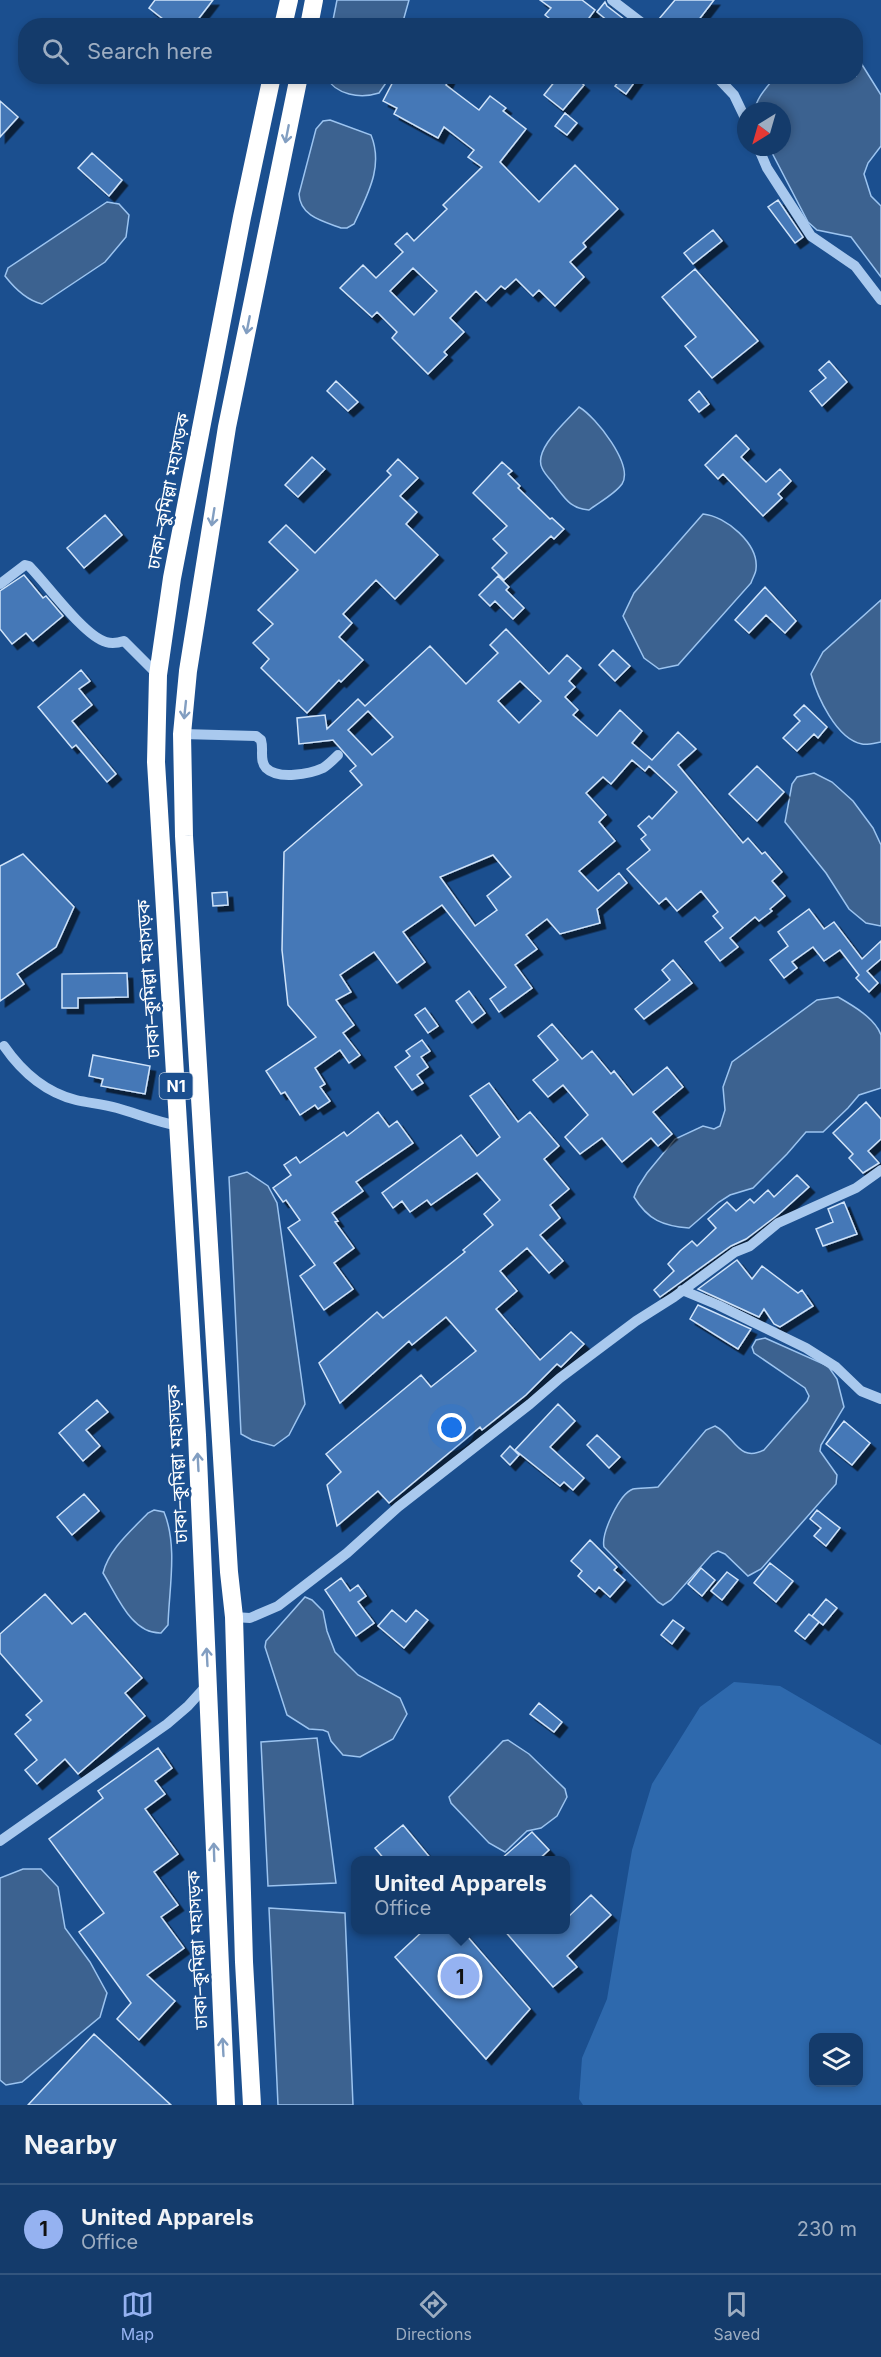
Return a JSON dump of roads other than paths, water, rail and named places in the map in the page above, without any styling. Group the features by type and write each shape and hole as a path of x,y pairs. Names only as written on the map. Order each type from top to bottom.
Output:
{"highway":[{"path":"285,18 289,0"},
{"path":"311,18 314,0"},
{"name":"ঢাকা–কুমিল্লা মহাসড়ক","path":"226,2105 197,1435 156,762 158,675 172,578 242,216 270,84"},
{"name":"N1","path":"252,2105 244,1962 234,1617 229,1572 184,836 182,734 188,671 227,427 296,84"}],"street":[{"path":"612,0 636,18"},
{"path":"723,84 737,102"},
{"path":"762,156 767,168 811,236 855,266 881,300"},
{"path":"0,584 25,565 29,566 88,631 103,642 114,644 124,641 158,675"},
{"path":"182,734 256,736 261,740 262,761 271,772 282,774 307,773 324,767 338,755"},
{"path":"4,1046 18,1066 30,1077 57,1094 114,1107 157,1122 179,1126"},
{"path":"234,1617 250,1618 265,1613 304,1588 398,1507 560,1378 636,1321 735,1252 750,1246 778,1223 856,1188 881,1170"},
{"path":"682,1290 806,1348 836,1367 861,1391 881,1399"},
{"path":"0,1841 167,1724 207,1685"}],"place":[{"name":"United Apparels","path":"460,1976"}]}
